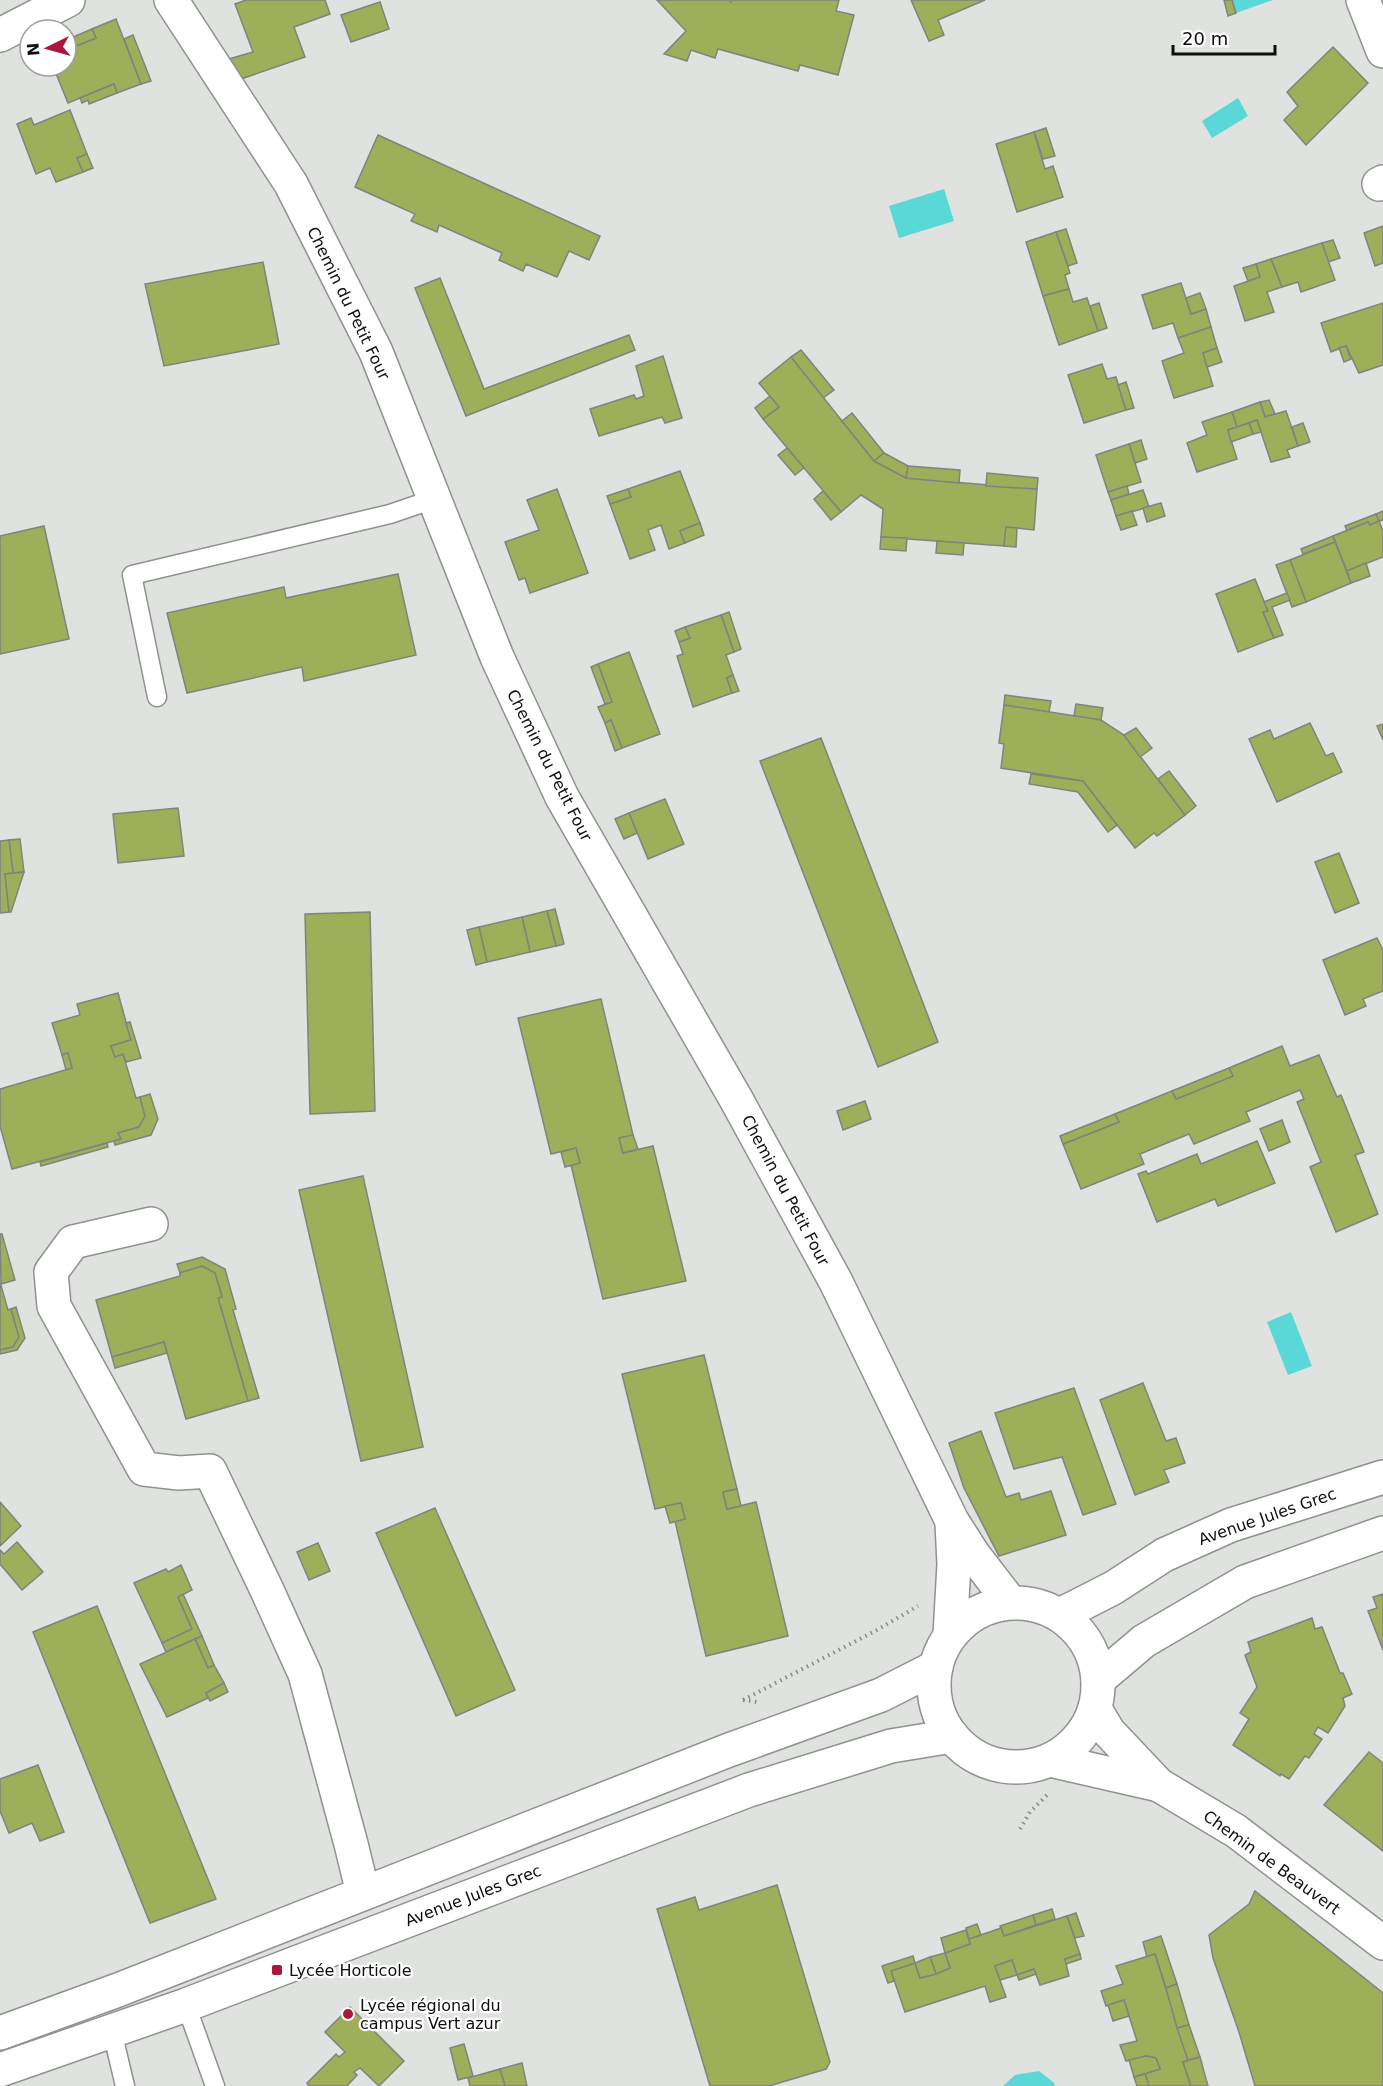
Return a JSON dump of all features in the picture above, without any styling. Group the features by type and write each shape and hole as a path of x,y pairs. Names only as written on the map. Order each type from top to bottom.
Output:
{"street":[{"path":"0,35 68,0"},
{"name":"Chemin du Petit Four","path":"171,0 291,184 376,352 496,657 562,797 736,1099 825,1262 952,1521 973,1554 1010,1602"},
{"path":"1363,0 1383,51"},
{"path":"151,1224 73,1242 51,1272 54,1306 144,1469 179,1473 210,1471 305,1674 363,1893"},
{"name":"Avenue Jules Grec","path":"1060,1615 1113,1588 1164,1555 1230,1525 1383,1477"},
{"name":"Chemin du Petit Four","path":"950,1635 954,1564 952,1521"},
{"path":"1097,1695 1093,1654 1080,1632 1060,1615 1045,1607 1028,1603 1010,1602 987,1607 967,1619 950,1635 941,1650 936,1667 934,1691 939,1715 952,1736 966,1750 983,1761 1002,1766 1027,1767 1053,1775 1069,1748 1085,1731 1097,1695 1144,1641 1245,1582 1383,1533"},
{"path":"0,2033 118,1990 729,1750 881,1695 936,1667"},
{"name":"Chemin de Beauvert","path":"1097,1695 1108,1731 1159,1785 1236,1831 1383,1943"},
{"name":"Avenue Jules Grec","path":"0,2070 186,2005 749,1790 891,1746 952,1736"},
{"name":"Chemin de Beauvert","path":"1053,1775 1159,1785"}],"lane":[{"path":"157,697 132,575 390,514 434,500"},
{"path":"186,2005 215,2086"},
{"path":"112,2031 125,2086"}],"path":[{"path":"743,1700 877,1630 921,1604"},
{"path":"1020,1829 1053,1775"}],"water":[{"path":"1232,0 1273,0 1236,13"},
{"path":"1238,98 1248,116 1212,138 1202,121"},
{"path":"944,189 954,221 899,238 889,206"},
{"path":"1291,1312 1312,1366 1288,1375 1267,1322"},
{"path":"1039,2071 1055,2086 1003,2086 1015,2075"}],"building":[{"path":"246,0 325,0 330,14 294,27 305,57 241,79 229,59 253,52 235,4"},
{"path":"657,0 729,0 731,2 732,0 839,0 836,11 854,15 838,75 800,65 798,71 718,49 715,58 691,50 687,61 664,54 686,31"},
{"path":"911,0 985,0 938,20 944,35 929,41"},
{"path":"1224,0 1232,0 1236,13 1228,16"},
{"path":"380,2 389,29 351,42 341,15"},
{"path":"116,19 141,84 117,93 114,84 68,103 58,78 78,78 78,45 96,38 92,29"},
{"path":"92,29 96,38 78,45 78,35"},
{"path":"133,35 151,81 141,84 124,39"},
{"path":"1333,47 1368,83 1306,145 1284,120 1298,106 1287,92"},
{"path":"114,84 117,93 89,104 88,100 82,103 80,98"},
{"path":"70,110 87,154 77,158 83,172 56,182 50,168 36,174 17,124 31,118 34,125"},
{"path":"1046,128 1055,156 1043,159 1034,132"},
{"path":"1034,132 1045,169 1053,166 1063,197 1017,212 996,144"},
{"path":"378,135 600,236 589,260 569,251 557,277 526,264 523,271 499,260 502,253 439,225 437,232 411,221 415,214 355,187"},
{"path":"87,154 93,168 83,172 77,158"},
{"path":"1383,226 1383,263 1375,266 1364,233"},
{"path":"1066,229 1077,263 1068,266 1056,232"},
{"path":"1056,232 1070,273 1065,275 1069,289 1043,296 1026,242"},
{"path":"1333,240 1340,258 1328,262 1322,243"},
{"path":"1322,243 1335,280 1301,292 1298,282 1282,287 1271,259"},
{"path":"1271,259 1282,287 1267,292 1274,312 1245,321 1234,286 1260,277 1256,264"},
{"path":"263,262 279,344 164,366 145,284"},
{"path":"1256,264 1260,277 1248,281 1243,268"},
{"path":"440,278 484,389 629,335 635,350 466,416 415,288"},
{"path":"1181,283 1191,314 1206,309 1211,327 1178,338 1173,323 1153,329 1142,295"},
{"path":"1069,289 1073,302 1087,298 1098,331 1059,345 1043,296"},
{"path":"1200,293 1206,309 1191,314 1186,298"},
{"path":"1099,303 1107,328 1098,331 1090,306"},
{"path":"1383,303 1383,365 1359,373 1346,346 1331,352 1321,323"},
{"path":"1211,327 1217,348 1203,353 1213,386 1174,398 1162,361 1184,353 1178,338"},
{"path":"1346,346 1351,359 1344,362 1339,348"},
{"path":"1217,348 1222,362 1207,367 1203,353"},
{"path":"801,350 834,390 823,398 791,357"},
{"path":"663,356 682,418 665,423 662,417 599,436 590,409 634,395 636,399 644,396 636,366"},
{"path":"791,357 874,461 906,478 1037,489 1034,530 1006,527 1004,546 881,537 883,509 861,495 841,512 763,419 779,407 759,383"},
{"path":"1102,364 1107,379 1116,377 1126,410 1084,423 1068,375"},
{"path":"1126,382 1134,408 1126,410 1118,385"},
{"path":"770,396 779,407 763,419 755,408"},
{"path":"1269,400 1275,414 1265,417 1260,402"},
{"path":"1260,402 1265,417 1286,411 1298,446 1287,450 1290,457 1271,462 1257,420 1237,427 1232,412"},
{"path":"1232,412 1237,427 1228,430 1237,459 1197,472 1187,443 1207,435 1202,422"},
{"path":"852,413 884,453 874,461 842,421"},
{"path":"1257,420 1261,432 1253,434 1249,423"},
{"path":"1249,423 1253,434 1231,442 1228,430"},
{"path":"1303,423 1310,442 1298,446 1292,427"},
{"path":"1141,440 1147,459 1135,463 1129,444"},
{"path":"1129,444 1141,482 1108,492 1096,455"},
{"path":"787,448 804,468 795,475 778,455"},
{"path":"884,453 908,466 906,478 874,461"},
{"path":"908,466 960,470 959,483 906,478"},
{"path":"680,471 700,523 680,531 685,543 669,549 661,525 648,530 655,550 630,559 610,504 631,497 628,489"},
{"path":"987,473 1038,478 1037,489 986,486"},
{"path":"1127,486 1129,494 1111,500 1108,492"},
{"path":"557,489 588,573 530,593 525,578 519,580 505,542 539,530 527,500"},
{"path":"628,489 631,497 610,504 607,496"},
{"path":"1143,490 1149,507 1116,516 1111,500"},
{"path":"823,491 841,512 831,520 814,499"},
{"path":"1161,503 1165,516 1147,522 1143,508"},
{"path":"1132,511 1137,525 1121,530 1116,516"},
{"path":"1383,511 1383,520 1379,521 1376,514"},
{"path":"1376,514 1379,521 1370,525 1368,522 1347,531 1345,526"},
{"path":"1379,521 1383,531 1383,557 1347,571 1333,536 1368,522 1370,525"},
{"path":"700,523 704,535 685,543 680,531"},
{"path":"44,526 69,639 0,654 0,536"},
{"path":"1006,527 1017,528 1016,547 1004,546"},
{"path":"1333,536 1335,542 1303,554 1301,549"},
{"path":"881,537 907,538 906,551 880,549"},
{"path":"937,541 964,543 963,555 936,553"},
{"path":"1335,542 1351,583 1306,602 1290,560"},
{"path":"1290,560 1306,602 1292,607 1276,565"},
{"path":"1366,563 1370,576 1351,583 1347,571"},
{"path":"398,574 416,655 304,681 302,667 187,693 167,613 284,587 286,598"},
{"path":"1255,579 1268,611 1263,612 1274,638 1238,652 1216,594"},
{"path":"1287,593 1290,600 1272,607 1283,635 1274,638 1263,612 1268,611 1264,602"},
{"path":"729,612 741,649 734,652 721,615"},
{"path":"721,615 734,652 726,655 733,675 727,678 732,693 693,707 677,656 683,654 679,642 690,638 685,627"},
{"path":"685,627 690,638 679,642 675,631"},
{"path":"629,652 660,734 622,748 611,720 605,723 598,707 612,702 598,664"},
{"path":"598,664 612,702 605,704 591,667"},
{"path":"733,675 739,691 732,693 727,678"},
{"path":"1005,695 1051,701 1049,712 1004,705"},
{"path":"1076,704 1103,708 1101,720 1074,716"},
{"path":"1004,705 1101,720 1124,735 1185,815 1157,836 1154,833 1135,848 1083,781 1001,768 1004,744 999,743"},
{"path":"611,720 622,748 615,751 605,723"},
{"path":"1310,723 1326,756 1333,753 1342,772 1277,802 1249,739 1270,730 1274,739"},
{"path":"1383,724 1383,740 1377,726"},
{"path":"1136,728 1152,748 1140,757 1124,735"},
{"path":"821,738 938,1042 878,1067 760,761"},
{"path":"1169,771 1196,806 1185,815 1158,779"},
{"path":"1031,774 1083,781 1117,825 1108,832 1078,792 1029,784"},
{"path":"665,799 684,844 648,859 629,813"},
{"path":"178,808 184,856 118,863 113,814"},
{"path":"629,813 637,833 624,839 615,819"},
{"path":"20,839 24,872 13,873 9,840"},
{"path":"9,840 13,873 5,874 9,912 0,913 0,841"},
{"path":"1339,853 1359,903 1335,913 1315,862"},
{"path":"24,872 11,912 9,912 5,874"},
{"path":"555,909 564,944 556,946 547,911"},
{"path":"547,911 556,946 530,952 522,917"},
{"path":"370,912 375,1111 310,1114 305,914"},
{"path":"522,917 530,952 487,962 479,927"},
{"path":"479,927 487,962 476,965 467,930"},
{"path":"1377,938 1383,950 1383,991 1363,999 1366,1006 1345,1015 1323,960"},
{"path":"118,993 131,1040 111,1046 115,1057 123,1054 136,1098 140,1097 145,1116 139,1127 118,1133 121,1139 12,1169 0,1126 0,1089 72,1068 68,1053 62,1055 52,1023 80,1015 77,1004"},
{"path":"601,999 633,1135 619,1138 623,1153 653,1146 686,1281 603,1299 571,1165 580,1163 576,1148 551,1154 518,1018"},
{"path":"130,1022 141,1058 126,1062 123,1054 115,1057 111,1046 131,1040 126,1023"},
{"path":"1282,1046 1290,1066 1319,1055 1337,1097 1341,1095 1364,1152 1355,1155 1378,1214 1336,1232 1310,1167 1321,1162 1297,1102 1304,1099 1300,1090 1246,1112 1250,1121 1194,1144 1189,1134 1140,1154 1144,1164 1081,1189 1063,1144 1119,1122 1115,1114 1172,1091 1176,1099 1233,1076 1229,1068"},
{"path":"68,1053 72,1068 66,1070 62,1055"},
{"path":"1229,1068 1233,1076 1176,1099 1172,1091"},
{"path":"150,1094 158,1119 151,1135 115,1145 114,1141 121,1139 118,1133 139,1127 145,1116 140,1097"},
{"path":"865,1101 871,1119 843,1130 837,1111"},
{"path":"1115,1114 1119,1122 1063,1144 1060,1136"},
{"path":"1282,1120 1290,1142 1269,1151 1260,1129"},
{"path":"633,1135 638,1149 623,1153 619,1138"},
{"path":"1257,1141 1275,1183 1218,1206 1215,1199 1157,1222 1138,1174 1146,1171 1148,1174 1197,1154 1201,1164"},
{"path":"107,1143 108,1147 41,1166 40,1162"},
{"path":"576,1148 580,1163 565,1167 561,1152"},
{"path":"363,1176 423,1447 361,1461 299,1190"},
{"path":"0,1234 2,1234 15,1280 1,1284"},
{"path":"202,1257 225,1269 236,1309 233,1310 259,1398 248,1401 218,1298 222,1297 215,1273 202,1266 180,1273 177,1264"},
{"path":"202,1266 215,1273 222,1297 218,1298 248,1401 186,1419 164,1342 112,1357 96,1300 180,1276 180,1273"},
{"path":"0,1282 19,1337 13,1347 0,1350"},
{"path":"16,1307 25,1338 17,1350 0,1354 0,1350 13,1347 19,1337 11,1309"},
{"path":"164,1342 167,1353 115,1368 112,1357"},
{"path":"704,1355 737,1489 723,1492 727,1509 756,1502 788,1636 706,1656 675,1521 685,1519 681,1503 655,1509 622,1374"},
{"path":"1143,1383 1166,1441 1176,1438 1185,1463 1164,1470 1169,1482 1135,1495 1100,1400"},
{"path":"1074,1388 1116,1504 1083,1515 1062,1457 1014,1469 995,1413"},
{"path":"981,1431 1006,1497 1019,1493 1021,1500 1051,1491 1066,1535 999,1556 964,1488 949,1443"},
{"path":"737,1489 741,1506 727,1509 723,1492"},
{"path":"0,1502 21,1526 0,1546"},
{"path":"681,1503 685,1519 670,1523 665,1506"},
{"path":"435,1508 515,1690 456,1716 376,1533"},
{"path":"17,1542 43,1572 22,1590 0,1564 0,1550 4,1554"},
{"path":"318,1543 330,1571 309,1580 297,1552"},
{"path":"181,1565 192,1590 178,1597 192,1629 162,1643 134,1583 166,1569 168,1572"},
{"path":"183,1594 202,1636 166,1652 162,1643 192,1629 178,1597"},
{"path":"1383,1594 1383,1650 1368,1611 1377,1608 1373,1597"},
{"path":"97,1606 216,1899 150,1923 33,1632"},
{"path":"1312,1618 1315,1629 1322,1627 1340,1673 1343,1673 1352,1694 1343,1698 1345,1706 1328,1733 1318,1727 1314,1734 1322,1739 1309,1758 1305,1756 1289,1779 1281,1774 1280,1776 1233,1745 1249,1719 1240,1713 1257,1687 1245,1655 1251,1652 1248,1642"},
{"path":"202,1636 214,1665 208,1668 195,1639"},
{"path":"195,1639 208,1668 214,1665 224,1683 206,1693 208,1698 167,1717 140,1664"},
{"path":"224,1683 228,1692 210,1701 206,1693"},
{"path":"1369,1752 1383,1763 1383,1851 1324,1805"},
{"path":"38,1765 64,1832 40,1841 32,1823 9,1833 0,1811 0,1779"},
{"path":"777,1885 830,2062 826,2069 769,2086 710,2086 657,1909 695,1897 699,1910"},
{"path":"1255,1891 1383,1993 1383,2086 1255,2086 1213,1958 1209,1935 1249,1904"},
{"path":"1052,1909 1055,1919 1036,1925 1033,1915"},
{"path":"1076,1913 1084,1936 1075,1938 1067,1916"},
{"path":"1033,1915 1036,1925 1004,1936 1000,1926"},
{"path":"1067,1916 1080,1954 1065,1959 1069,1976 1040,1985 1034,1969 1017,1975 1012,1960 995,1966 1006,1997 990,2002 985,1986 905,2012 891,1971 915,1963 920,1978 936,1974 950,1968 945,1953 970,1944 969,1939 1001,1928 1004,1936"},
{"path":"977,1924 981,1935 969,1939 966,1928"},
{"path":"966,1930 970,1944 945,1953 941,1938"},
{"path":"1161,1936 1177,1984 1166,1988 1155,1954 1147,1957 1143,1942"},
{"path":"945,1953 950,1968 936,1974 930,1957"},
{"path":"1080,1954 1081,1959 1066,1964 1065,1959"},
{"path":"1155,1954 1188,2060 1183,2062 1191,2086 1149,2086 1145,2074 1160,2069 1156,2058 1146,2056 1126,2061 1120,2045 1137,2041 1124,2000 1106,2006 1101,1991 1123,1984 1116,1966"},
{"path":"913,1956 915,1963 891,1971 894,1981 888,1983 882,1966"},
{"path":"930,1957 936,1974 920,1978 915,1963"},
{"path":"1012,1960 1017,1975 1000,1980 995,1966"},
{"path":"1034,1969 1036,1974 1019,1980 1017,1975"},
{"path":"1177,1984 1189,2025 1177,2028 1166,1988"},
{"path":"1124,2000 1129,2016 1113,2021 1108,2005"},
{"path":"350,2007 404,2061 379,2086 360,2068 354,2072 357,2075 347,2086 309,2086 307,2083 336,2054 339,2057 345,2052 325,2032"},
{"path":"1189,2025 1200,2057 1188,2060 1177,2028"},
{"path":"464,2044 473,2076 458,2080 450,2048"},
{"path":"1146,2056 1156,2058 1160,2069 1134,2077 1129,2060"},
{"path":"1200,2057 1208,2086 1191,2086 1183,2062"},
{"path":"522,2063 527,2086 505,2086 500,2069"},
{"path":"500,2069 505,2086 470,2086 468,2078"},
{"path":"1145,2074 1149,2086 1137,2086 1134,2077"}],"place":[{"name":"Lycée Horticole","path":"277,1970"},
{"name":"Lycée régional du campus Vert azur","path":"348,2014"}]}
